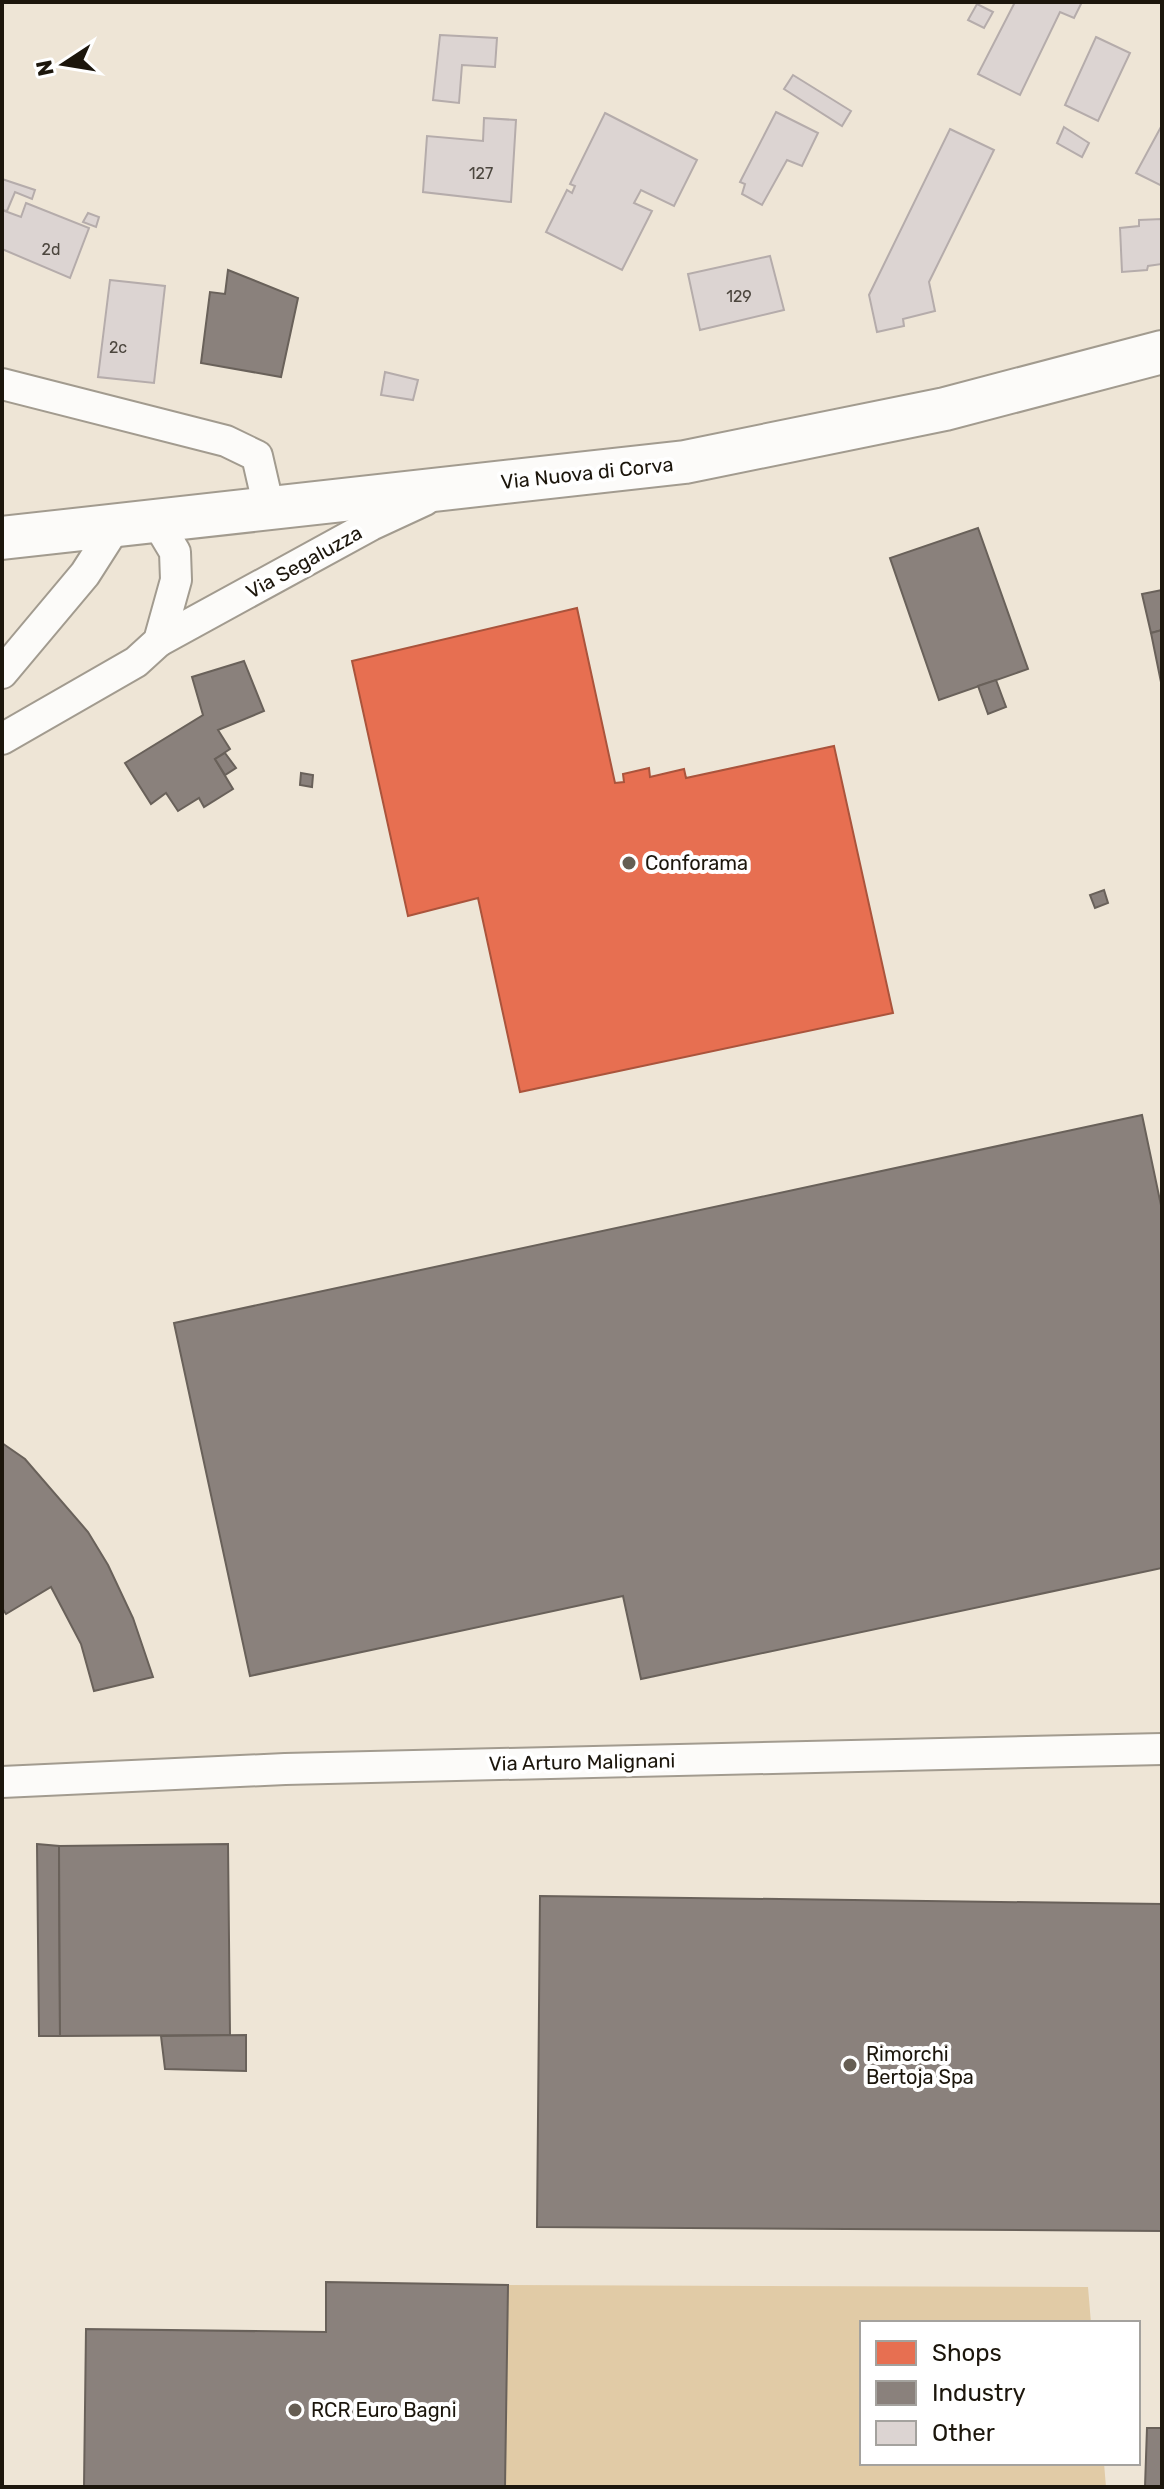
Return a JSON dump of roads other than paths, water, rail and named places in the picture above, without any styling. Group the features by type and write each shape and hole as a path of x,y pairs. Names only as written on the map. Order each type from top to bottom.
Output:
{"main road":[{"name":"Via Nuova di Corva","path":"2,538 685,462 945,409 1162,352"}],"street":[{"path":"2,384 226,441 257,456 269,508"},
{"name":"Via Segaluzza","path":"2,739 136,662 159,641 371,525 453,488"},
{"path":"157,522 175,552 176,580 159,641"},
{"path":"2,673 85,574 115,527"},
{"name":"Via Arturo Malignani","path":"2,1782 285,1769 1162,1749"}],"place":[{"name":"Conforama","path":"629,863"},
{"name":"Rimorchi Bertoja Spa","path":"850,2065"},
{"name":"RCR Euro Bagni","path":"295,2410"}]}
